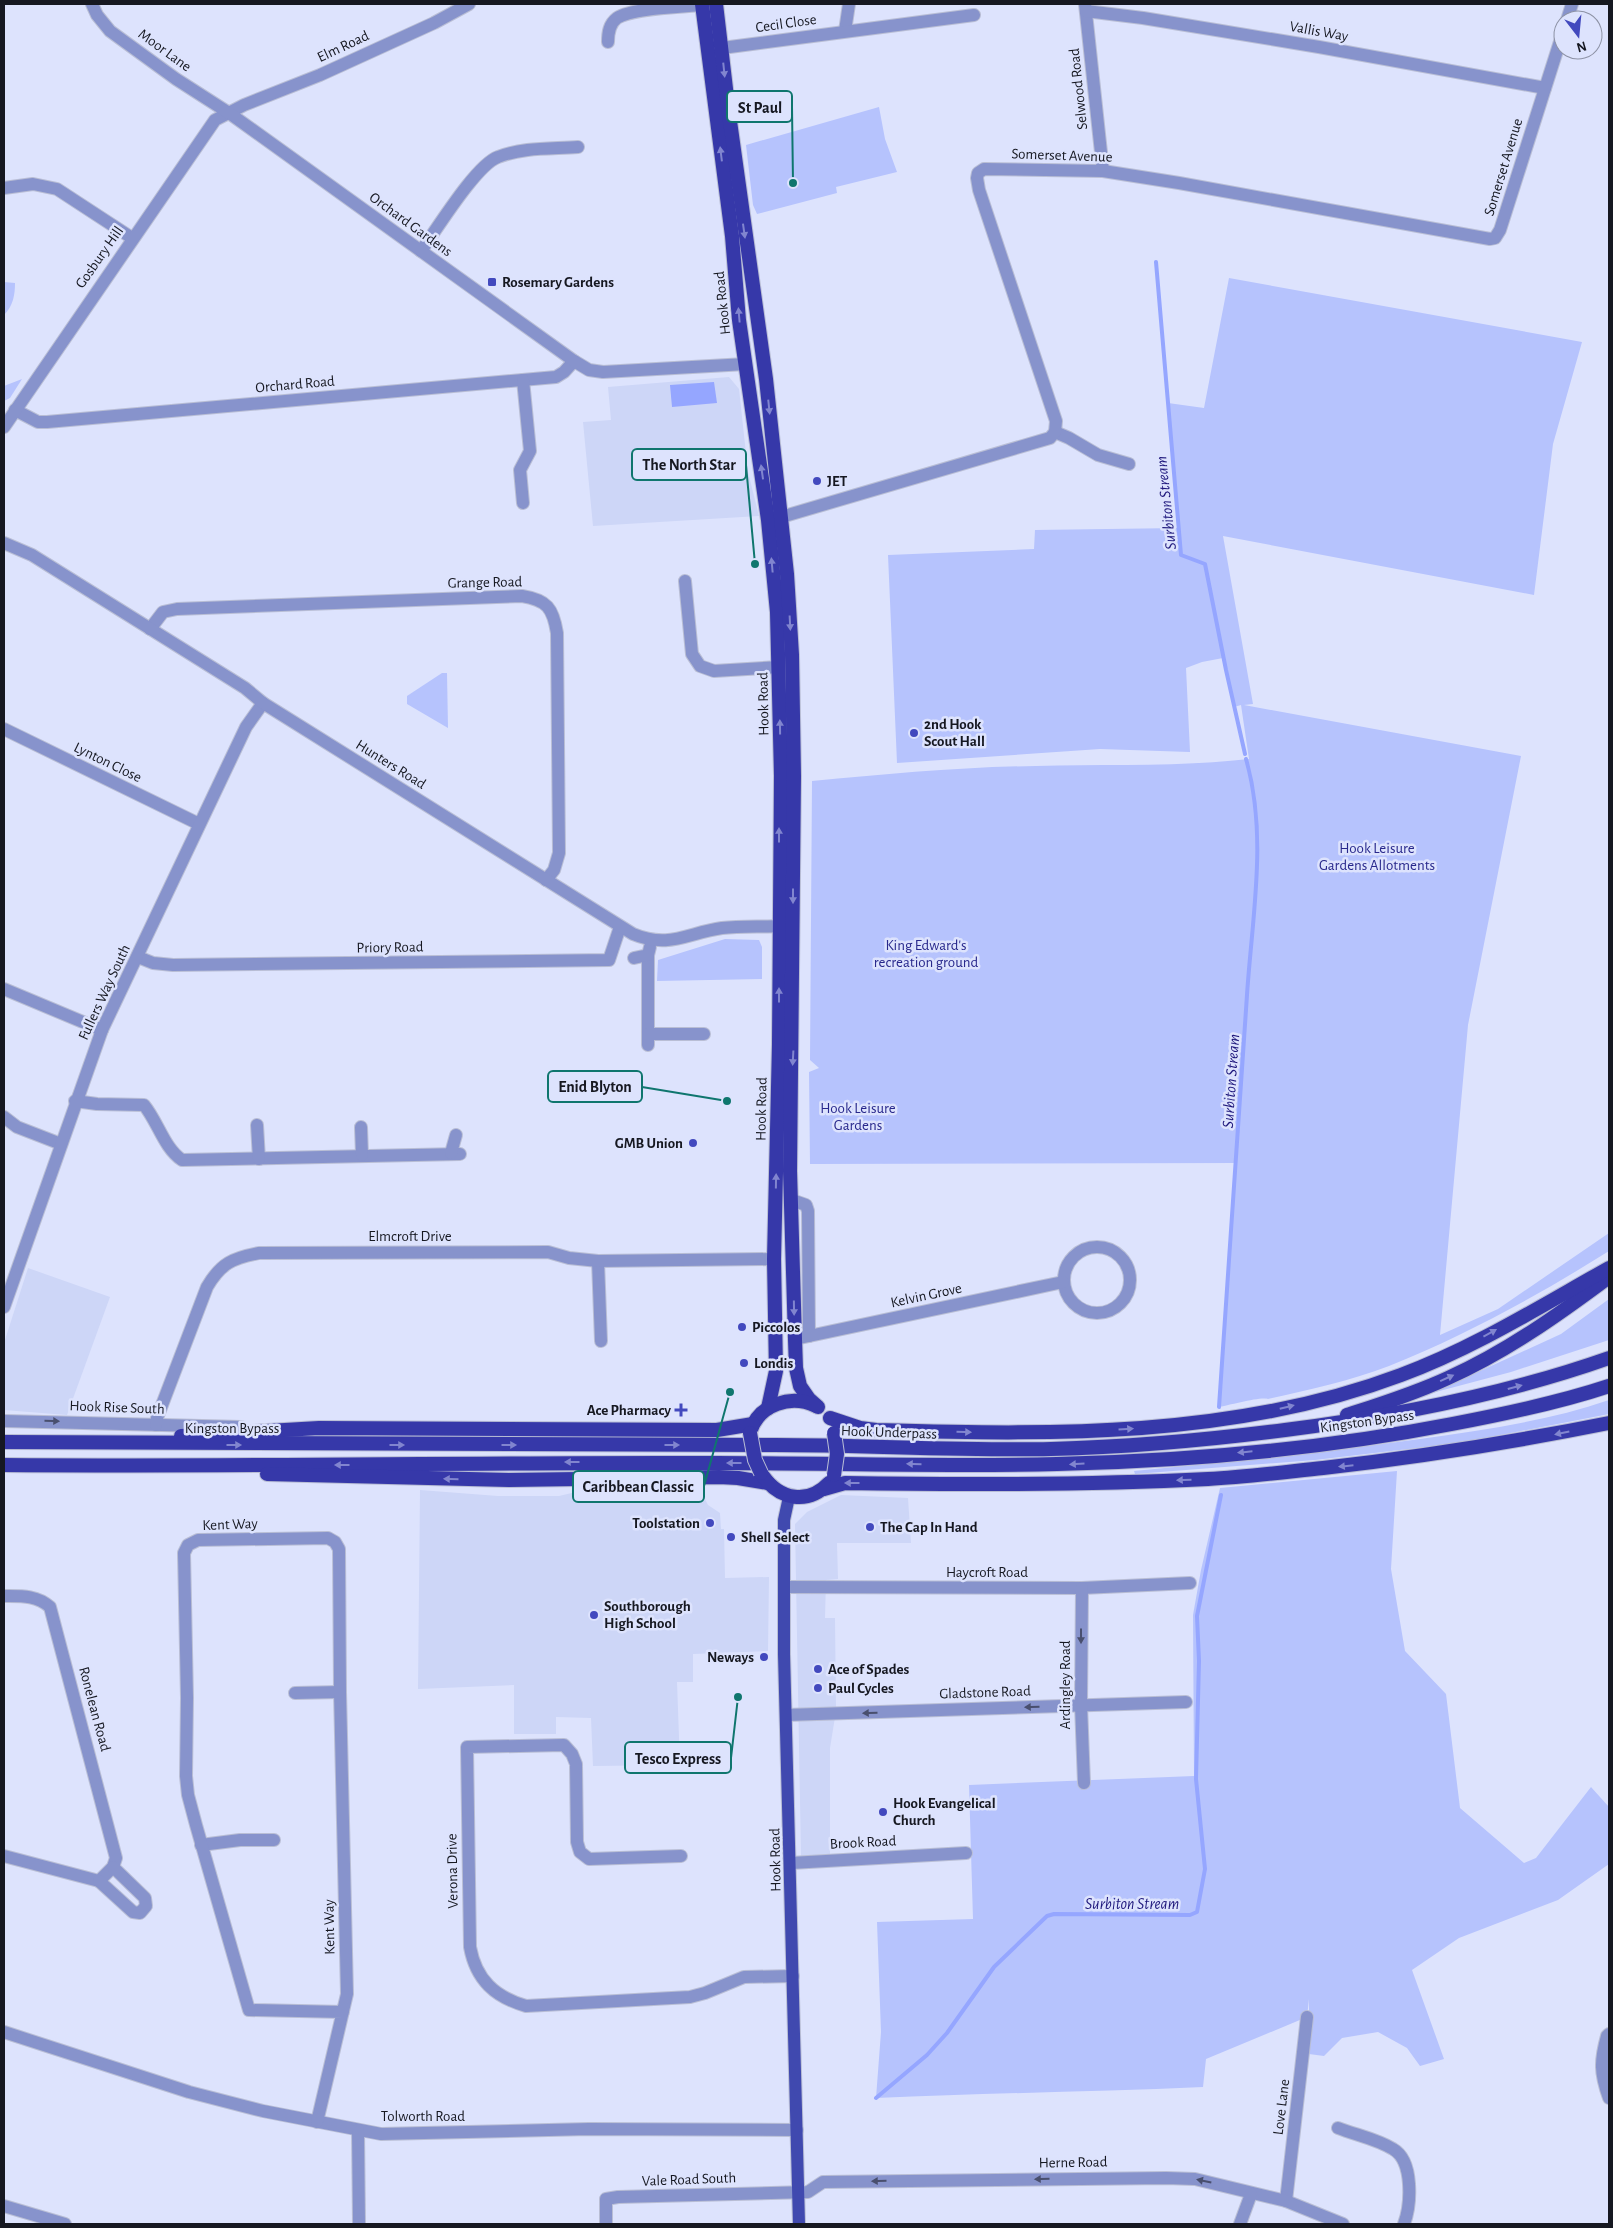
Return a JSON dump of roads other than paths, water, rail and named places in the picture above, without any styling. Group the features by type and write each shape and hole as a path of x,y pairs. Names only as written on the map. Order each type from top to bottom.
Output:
{"highway":[{"name":"Hook Road","path":"707,4 722,48 729,114 766,379 782,517 792,655 794,776 790,1163 796,1368 800,1386 809,1399 818,1407"},
{"name":"Hook Road","path":"707,4 739,320 768,520 777,612 781,776 774,1259 776,1371 768,1408"},
{"path":"63,1442 319,1428 717,1430 751,1428 768,1408 780,1402 794,1401 804,1401 818,1407 830,1418 860,1428 876,1430 979,1433 1077,1432 1170,1426 1272,1410 1338,1395 1398,1376 1464,1348 1609,1268"},
{"path":"1316,1426 1448,1379 1520,1339 1609,1277"},
{"path":"1316,1426 1406,1412 1484,1396 1609,1358"},
{"name":"Kingston Bypass","path":"1125,1461 1226,1454 1398,1435 1578,1396 1609,1386"},
{"path":"824,1489 834,1475 837,1454 830,1418"},
{"path":"751,1428 755,1460 764,1478 780,1494 790,1497 813,1494 845,1483 1093,1484 1236,1477 1404,1459 1517,1442 1609,1423"},
{"name":"Hook Underpass","path":"460,1445 794,1445 960,1450 1052,1449 1213,1439 1316,1426"},
{"name":"Kingston Bypass","path":"4,1442 460,1445"},
{"name":"Hook Underpass","path":"130,1466 556,1462 1058,1464 1125,1461"},
{"path":"4,1465 130,1466 319,1477 509,1480 764,1478"}],"main road":[{"name":"Hook Road","path":"790,1497 784,1520 786,1715 799,2224"}],"street":[{"name":"Moor Lane","path":"92,4 97,15 110,31 229,113"},
{"name":"Elm Road","path":"229,113 244,104 329,71 434,23 470,4"},
{"path":"608,42 608,30 616,19 630,13 707,4"},
{"path":"845,31 849,4"},
{"name":"Vallis Way","path":"1086,7 1134,17 1319,47 1545,88"},
{"name":"Selwood Road","path":"1086,7 1103,172"},
{"name":"Cecil Close","path":"722,48 974,15"},
{"name":"Somerset Avenue","path":"1055,432 1056,421 977,178 978,173 984,169 1103,172 1179,183 1490,239 1495,238 1500,230 1554,60"},
{"name":"Gosbury Hill","path":"4,425 215,120 229,113"},
{"name":"Orchard Gardens","path":"229,113 589,370 603,372 746,364"},
{"path":"421,251 482,167 497,157 520,152 578,147"},
{"path":"4,188 33,184 57,188 132,238"},
{"name":"Orchard Road","path":"15,410 38,422 47,422 556,377 564,372 574,361"},
{"path":"523,380 530,451 520,470 523,503"},
{"path":"768,520 1050,438 1055,432 1069,438 1098,456 1129,464"},
{"name":"Hunters Road","path":"4,543 32,555 245,688 263,703 620,927 644,939 665,942 703,931 732,927 780,926"},
{"path":"685,581 692,654 700,666 714,671 779,667"},
{"name":"Grange Road","path":"150,629 163,612 177,609 522,596 536,598 548,606 555,618 557,633 559,853 554,870 546,880"},
{"name":"Fullers Way South","path":"4,1306 75,1101 102,1030 246,727 263,703"},
{"name":"Lynton Close","path":"4,729 199,824"},
{"name":"Priory Road","path":"138,957 153,963 173,966 609,960 620,927"},
{"path":"652,940 648,955 648,1039 704,1034"},
{"path":"634,958 648,955"},
{"path":"4,989 102,1030"},
{"path":"75,1101 96,1104 144,1105 152,1115 173,1154 182,1160 456,1154 456,1135"},
{"path":"4,1116 17,1127 60,1144"},
{"path":"257,1125 258,1158"},
{"path":"361,1127 362,1155"},
{"path":"792,1200 806,1205 808,1211 809,1336"},
{"path":"1099,1246 1110,1249 1122,1258 1128,1268 1130,1279 1125,1298 1117,1306 1101,1313 1090,1313 1074,1305 1067,1296 1063,1282 1064,1271 1073,1256 1082,1249 1099,1246"},
{"name":"Elmcroft Drive","path":"156,1425 207,1287 222,1266 234,1259 259,1253 548,1252 570,1258 598,1262 774,1259"},
{"path":"598,1262 601,1341"},
{"name":"Kelvin Grove","path":"795,1339 1063,1282"},
{"name":"Hook Rise South","path":"4,1420 319,1428"},
{"name":"Kent Way","path":"317,2122 343,2012 347,1994 340,1692 339,1548 335,1542 328,1538 198,1540 188,1545 184,1553 187,1698 186,1776 188,1795 249,2010 343,2012"},
{"name":"Haycroft Road","path":"785,1587 1082,1588 1190,1583"},
{"name":"Ardingley Road","path":"1082,1588 1081,1705 1084,1783"},
{"name":"Ronelean Road","path":"4,1596 28,1596 44,1601 50,1608 116,1858 113,1867"},
{"path":"295,1693 340,1692"},
{"name":"Gladstone Road","path":"786,1715 1186,1702"},
{"name":"Verona Drive","path":"681,1856 589,1858 580,1852 577,1842 576,1764 572,1754 564,1745 467,1747 470,1948 476,1970 494,1992 508,2000 526,2006 690,1997 744,1977 793,1976"},
{"path":"202,1846 240,1840 274,1840"},
{"name":"Brook Road","path":"791,1863 966,1852"},
{"path":"4,1856 99,1881 133,1912 140,1913 146,1906 145,1898 113,1867 99,1881"},
{"name":"Love Lane","path":"1286,2201 1307,2017"},
{"name":"Tolworth Road","path":"4,2032 189,2092 263,2111 392,2135 589,2129 797,2130"},
{"path":"1609,2034 1600,2058 1603,2080 1609,2098"},
{"path":"1338,2128 1394,2149 1405,2163 1409,2188 1407,2216 1404,2224"},
{"path":"358,2130 359,2224"},
{"name":"Herne Road","path":"799,2192 808,2192 823,2182 1195,2179 1286,2201 1343,2224"},
{"name":"Vale Road South","path":"606,2224 606,2200 627,2197 799,2192"},
{"path":"1240,2224 1251,2194"},
{"path":"4,2206 64,2224"}],"waterway":[{"name":"Surbiton Stream","path":"1156,262 1181,555 1205,564 1245,754"},
{"name":"Surbiton Stream","path":"1219,1407 1247,995 1257,877 1256,817 1253,788 1246,759"},
{"name":"Surbiton Stream","path":"876,2098 927,2055 947,2033 994,1967 1047,1916 1054,1914 1190,1915 1197,1912 1205,1869 1196,1779 1199,1661 1197,1616 1221,1495"}],"place":[{"name":"St Paul","path":"793,183"},
{"name":"Rosemary Gardens","path":"492,282"},
{"name":"JET","path":"817,481"},
{"name":"The North Star","path":"755,564"},
{"name":"2nd Hook Scout Hall","path":"914,733"},
{"name":"Enid Blyton","path":"727,1101"},
{"name":"GMB Union","path":"693,1143"},
{"name":"Piccolos","path":"742,1327"},
{"name":"Londis","path":"744,1363"},
{"name":"Caribbean Classic","path":"730,1392"},
{"name":"Ace Pharmacy","path":"681,1410"},
{"name":"Toolstation","path":"710,1523"},
{"name":"The Cap In Hand","path":"870,1527"},
{"name":"Shell Select","path":"731,1537"},
{"name":"Southborough High School","path":"594,1615"},
{"name":"Neways","path":"764,1657"},
{"name":"Ace of Spades","path":"818,1669"},
{"name":"Paul Cycles","path":"818,1688"},
{"name":"Tesco Express","path":"738,1697"},
{"name":"Hook Evangelical Church","path":"883,1812"}],"park label":[{"name":"Hook Leisure Gardens Allotments","path":"1377,856"},
{"name":"King Edward's recreation ground","path":"926,954"},
{"name":"Hook Leisure Gardens","path":"858,1116"}]}
